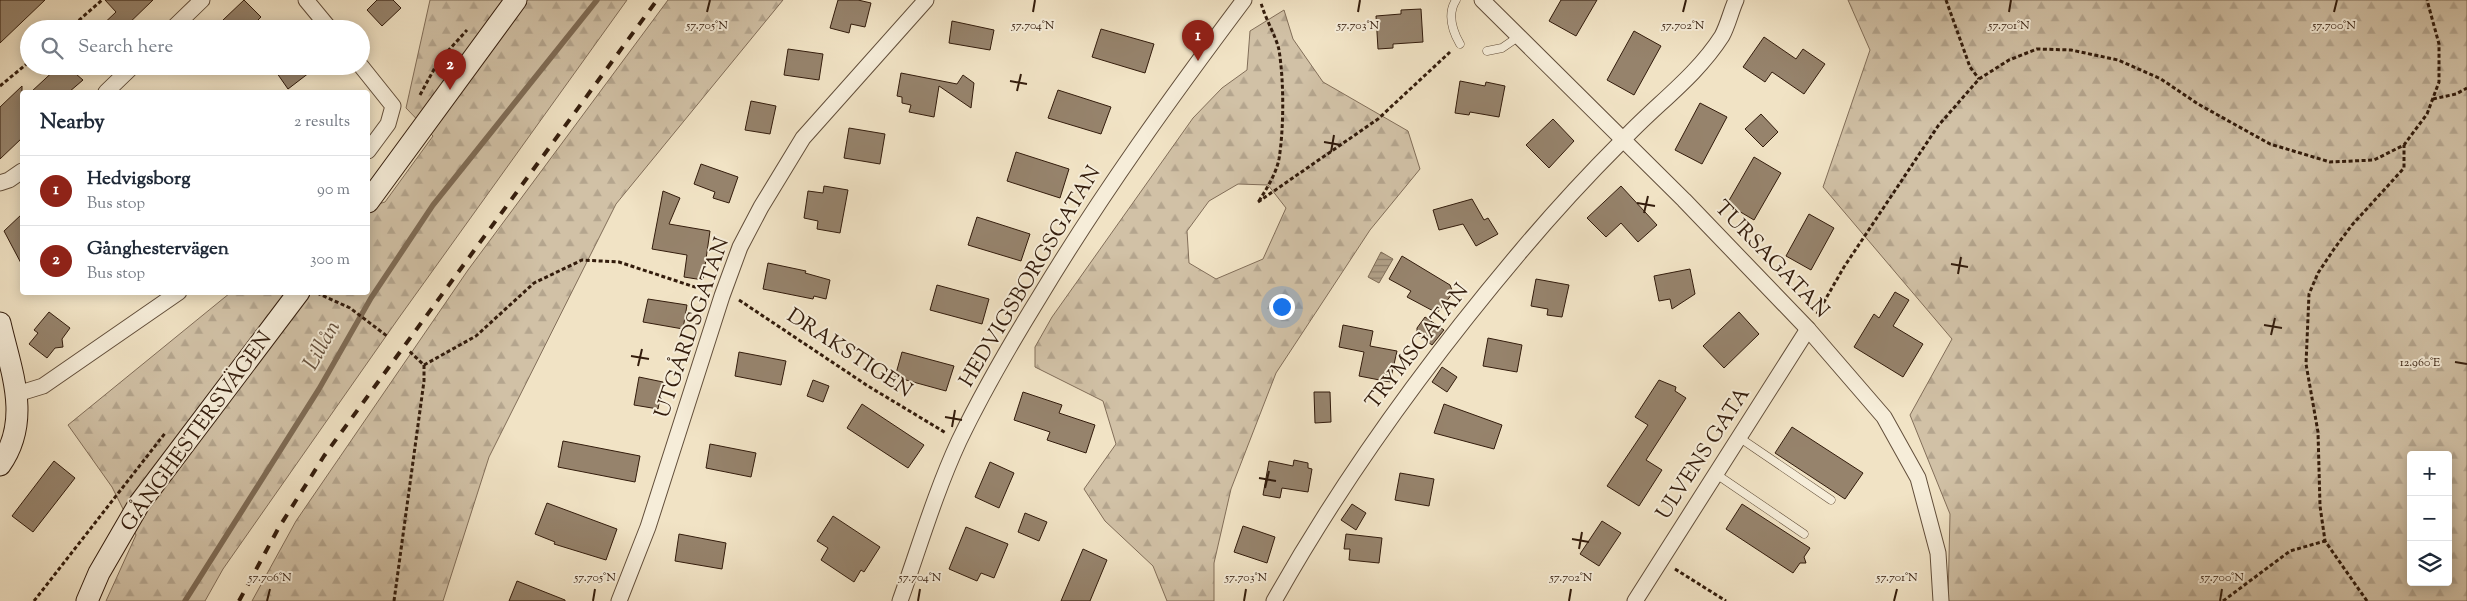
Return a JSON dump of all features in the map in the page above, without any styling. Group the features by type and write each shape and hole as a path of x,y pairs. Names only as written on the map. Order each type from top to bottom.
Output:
{"street":[{"path":"181,20 202,0"},
{"path":"306,0 323,20"},
{"path":"370,199 516,0"},
{"name":"UTGÅRDSGATAN","path":"620,601 651,518 723,293 740,247 757,215 804,138 926,0"},
{"name":"HEDVIGSBORGSGATAN","path":"900,601 937,494 959,442 1002,358 1076,236 1153,121 1244,0"},
{"name":"TURSAGATAN","path":"1482,0 1623,139 1808,329 1884,417 1918,478 1938,553 1941,601"},
{"name":"TRYMSGATAN","path":"1274,601 1302,550 1376,438 1442,348 1522,250 1623,139 1698,68 1723,34 1736,0"},
{"path":"108,90 124,75"},
{"path":"368,75 393,106 388,124 370,149"},
{"path":"0,183 9,180 20,172"},
{"path":"17,394 43,386 175,295"},
{"name":"GÅNGHESTERSVÄGEN","path":"86,601 99,573 139,504 297,295"},
{"path":"0,323 17,394 17,429 12,445 0,465"},
{"name":"ULVENS GATA","path":"1635,601 1808,329"}],"lane":[{"path":"1456,0 1451,16 1452,31 1460,44"},
{"path":"1487,51 1502,48 1518,37"},
{"path":"1740,438 1831,500"},
{"path":"1716,474 1804,534"}],"path":[{"path":"79,20 102,0"},
{"path":"1260,0 1266,21 1279,48 1281,102 1278,160 1272,179 1258,202 1378,119 1460,44"},
{"path":"1946,0 1970,67 1979,79"},
{"path":"1808,329 1844,267 1938,126 1979,79 2009,60 2037,49 2071,50 2118,60 2161,79 2198,104 2270,144 2330,162 2374,160 2404,145 2427,114 2439,82 2440,44 2427,0"},
{"path":"0,86 20,69"},
{"path":"2432,100 2456,94 2467,88"},
{"path":"2367,601 2325,541 2319,493 2318,432 2306,364 2309,294 2318,273 2352,225 2404,168 2404,145"},
{"name":"DRAKSTIGEN","path":"424,365 476,336 534,283 582,260 619,262 723,293 959,442"},
{"path":"322,295 350,308 386,336"},
{"path":"394,601 424,365 418,357 408,350"},
{"path":"34,601 166,431"},
{"path":"2224,601 2290,552 2325,541"},
{"path":"1675,568 1726,601"}],"green space":[{"path":"430,0 627,0 398,319 223,569 205,601 106,601 136,535 112,487 68,425 228,295 370,295 370,206 385,202 433,136 406,108"},
{"path":"668,0 783,0 616,204 489,457 443,601 252,601 296,521 468,270"},
{"path":"1848,0 2467,0 2467,601 1948,601 1950,514 1910,415 1952,339 1823,187 1870,50"},
{"path":"1284,10 1293,39 1323,82 1408,131 1420,169 1370,230 1276,373 1231,489 1214,563 1214,601 1167,601 1153,566 1105,521 1084,489 1116,444 1103,401 1035,367 1035,347 1052,317 1193,118 1222,88 1247,70 1250,31","holes":["1238,184 1268,185 1286,208 1263,259 1216,279 1189,263 1187,231 1209,201"]}],"shaded area":[{"path":"1381,252 1393,259 1379,283 1368,277"}],"building":[{"path":"0,0 45,0 24,20 20,20 20,24 0,43"},
{"path":"105,0 153,0 132,20 108,20 116,12"},
{"path":"244,0 261,17 258,20 223,20"},
{"path":"377,0 393,0 401,8 382,26 367,10"},
{"path":"838,0 858,0 871,3 865,27 851,24 849,33 830,28"},
{"path":"1561,0 1597,0 1576,36 1549,21"},
{"path":"1421,9 1423,42 1393,44 1393,48 1378,49 1376,16 1401,14 1401,10"},
{"path":"952,21 994,30 990,50 949,43"},
{"path":"1101,29 1154,44 1145,73 1092,57"},
{"path":"1634,31 1661,46 1634,95 1607,80"},
{"path":"1764,37 1796,59 1803,49 1825,64 1804,94 1772,72 1765,82 1743,67"},
{"path":"788,49 823,54 819,80 784,75"},
{"path":"901,73 957,84 963,75 974,83 971,108 939,86 934,117 909,112 911,105 902,103 902,97 897,96"},
{"path":"49,75 77,75 83,80 71,90 33,90"},
{"path":"278,75 306,75 288,89"},
{"path":"1460,81 1485,86 1486,82 1505,86 1499,117 1470,112 1469,115 1455,113"},
{"path":"22,86 22,90 20,90 20,140 0,159 0,107"},
{"path":"1058,90 1111,107 1101,134 1048,118"},
{"path":"751,101 776,106 770,134 745,130"},
{"path":"1700,103 1727,117 1702,164 1675,150"},
{"path":"1761,114 1778,132 1763,147 1745,129"},
{"path":"1553,119 1574,141 1549,168 1526,145"},
{"path":"849,128 885,134 880,164 844,158"},
{"path":"1016,152 1069,169 1060,198 1007,181"},
{"path":"1754,157 1781,173 1754,220 1727,204"},
{"path":"701,164 738,177 729,203 713,198 715,192 694,184"},
{"path":"824,186 848,190 840,233 817,229 818,221 804,218 808,191 823,193"},
{"path":"1621,186 1657,225 1638,242 1621,223 1606,237 1587,218"},
{"path":"663,191 680,198 669,224 710,231 703,280 684,277 687,255 652,249"},
{"path":"1472,199 1484,220 1488,218 1498,234 1476,246 1463,224 1439,230 1433,210"},
{"path":"1809,214 1834,228 1811,270 1786,256"},
{"path":"20,216 20,261 4,231"},
{"path":"977,217 1030,234 1021,261 968,245"},
{"path":"1402,256 1450,285 1453,293 1437,313 1407,297 1411,291 1389,279"},
{"path":"768,263 806,271 805,273 830,280 826,299 814,296 813,299 763,289"},
{"path":"1690,269 1695,294 1672,309 1670,299 1659,301 1654,276"},
{"path":"1536,279 1569,285 1562,317 1547,315 1548,309 1531,306"},
{"path":"937,285 989,299 982,324 930,310"},
{"path":"1895,292 1909,300 1893,326 1923,344 1903,377 1854,347 1874,314 1879,318"},
{"path":"648,299 687,305 683,329 643,322"},
{"path":"49,312 70,328 62,339 63,347 55,348 47,358 29,344 38,333 34,330"},
{"path":"1739,312 1759,334 1724,368 1703,346"},
{"path":"1425,317 1444,330 1432,345 1417,334 1417,328"},
{"path":"1343,325 1373,331 1370,346 1397,351 1390,382 1359,376 1364,352 1339,347"},
{"path":"1488,338 1522,345 1517,372 1483,366"},
{"path":"739,352 786,361 781,385 735,376"},
{"path":"902,352 954,366 946,391 895,377"},
{"path":"1442,367 1457,377 1447,392 1432,382"},
{"path":"639,377 663,382 658,409 634,405"},
{"path":"813,380 829,386 823,402 807,396"},
{"path":"1659,380 1676,387 1675,391 1686,398 1646,460 1662,470 1639,506 1607,486 1648,425 1635,417"},
{"path":"1023,392 1062,405 1059,413 1095,425 1086,453 1047,440 1050,432 1014,420"},
{"path":"1314,392 1330,392 1331,422 1315,423"},
{"path":"862,404 924,445 908,468 847,428"},
{"path":"1444,404 1502,425 1494,449 1434,433"},
{"path":"1792,427 1863,473 1845,499 1775,453"},
{"path":"563,441 640,456 635,482 558,467"},
{"path":"710,444 756,453 751,477 706,468"},
{"path":"1294,460 1308,463 1308,468 1312,469 1308,492 1282,488 1280,498 1263,495 1269,461 1293,466"},
{"path":"54,461 75,478 33,532 12,516"},
{"path":"990,462 1014,473 999,508 975,497"},
{"path":"1400,473 1434,479 1429,506 1395,500"},
{"path":"547,503 617,529 606,560 554,544 555,542 535,534"},
{"path":"1352,504 1366,513 1356,530 1341,520"},
{"path":"1742,504 1810,548 1804,557 1806,563 1800,563 1793,573 1726,529"},
{"path":"1025,513 1047,522 1039,541 1018,532"},
{"path":"833,516 880,547 864,572 861,570 854,582 821,560 828,548 817,541"},
{"path":"1602,521 1621,533 1599,566 1580,554"},
{"path":"1243,526 1275,537 1267,563 1234,552"},
{"path":"966,527 1008,544 994,578 981,573 977,581 949,569"},
{"path":"679,534 726,543 722,569 675,561"},
{"path":"1346,534 1382,538 1379,563 1349,560 1350,549 1344,549"},
{"path":"1083,549 1107,560 1090,601 1061,601"},
{"path":"517,581 565,600 565,601 509,601"}],"waterway":[{"name":"Lillån","path":"185,601 319,389 371,298 433,205 597,0"}],"railway":[{"path":"239,601 278,529 324,456 657,0"}],"place":[{"name":"Hedvigsborg","path":"1198,61"},
{"name":"Gånghestervägen","path":"450,90"}]}
